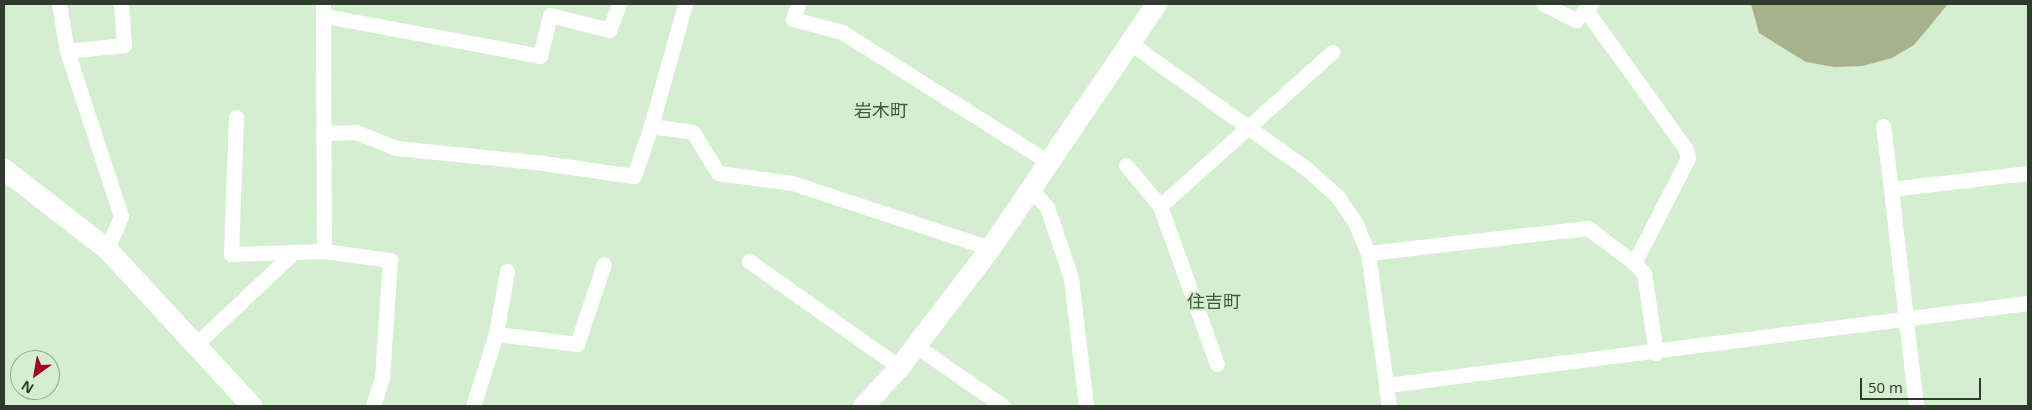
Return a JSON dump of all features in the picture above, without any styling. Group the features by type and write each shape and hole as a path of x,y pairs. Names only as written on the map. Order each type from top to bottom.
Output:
{"street":[{"path":"60,4 67,51 121,216 107,249"},
{"path":"67,51 124,45 121,4"},
{"path":"324,250 324,10 540,56 550,15 610,30 620,4"},
{"path":"325,132 356,132 396,148 543,163 634,176 651,126 685,4"},
{"path":"798,4 793,20 842,32 1050,163"},
{"path":"863,406 916,346 990,248 1032,190 1156,4"},
{"path":"1544,4 1576,20 1589,7 1685,148 1688,158 1634,263"},
{"path":"1130,44 1308,170 1338,196 1356,224 1368,253 1389,406"},
{"path":"1160,206 1332,52"},
{"path":"236,117 231,254 324,250 390,260 382,378 373,406"},
{"path":"651,126 692,132 718,173 792,182 990,248"},
{"path":"1883,126 1916,406"},
{"path":"1126,164 1160,206 1217,364"},
{"path":"4,169 107,249 252,406"},
{"path":"1891,189 2028,173"},
{"path":"1032,190 1047,207 1071,278 1086,406"},
{"path":"1368,253 1588,228 1634,263 1644,273 1656,353"},
{"path":"195,345 294,252"},
{"path":"749,261 899,367"},
{"path":"496,334 577,344 604,264"},
{"path":"473,406 496,334 506,271"},
{"path":"1387,385 1656,353 2028,303"},
{"path":"916,346 1003,406"}],"building":[{"path":"1751,4 1948,4 1914,45 1892,58 1862,66 1835,67 1806,62 1759,33"}],"district":[{"name":"岩木町","path":"881,110"},
{"name":"住吉町","path":"1214,301"}]}
